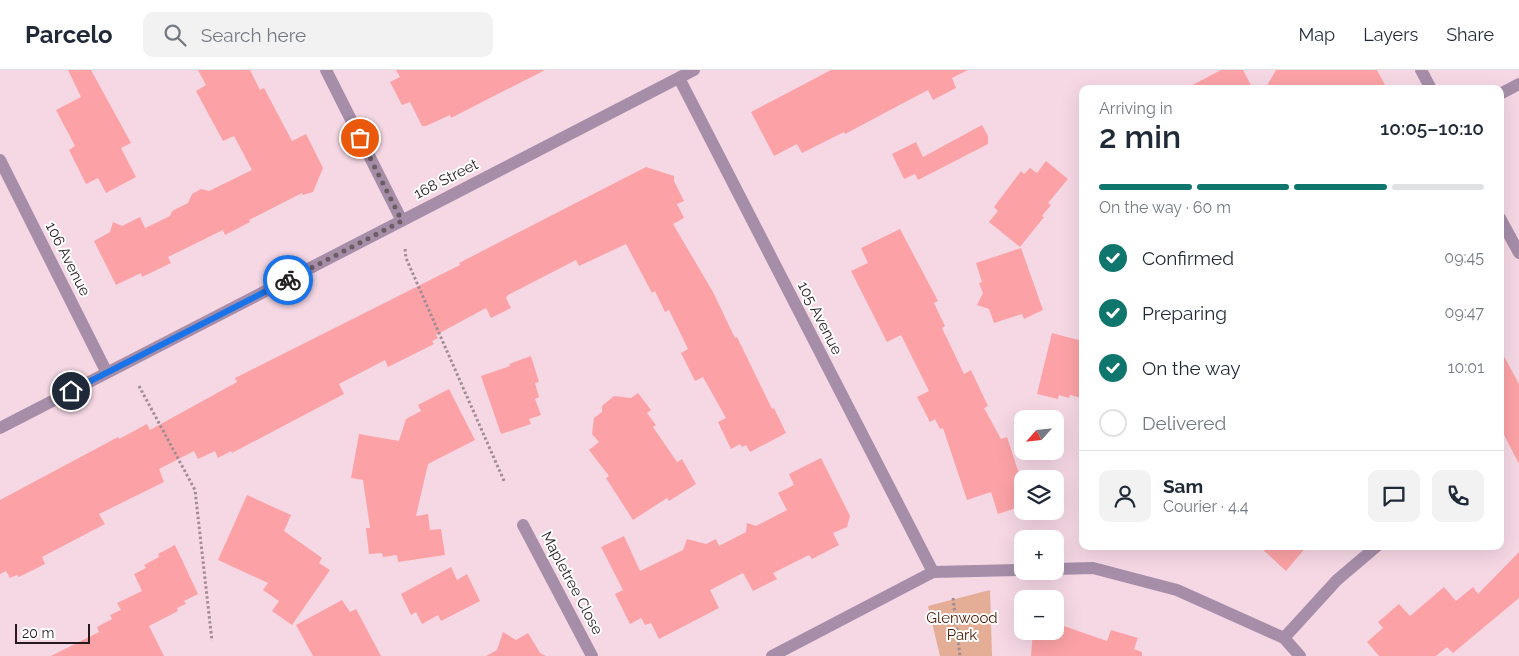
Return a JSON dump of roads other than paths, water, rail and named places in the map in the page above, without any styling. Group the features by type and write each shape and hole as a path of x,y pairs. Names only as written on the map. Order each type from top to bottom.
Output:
{"street":[{"path":"326,70 402,221"},
{"name":"168 Street","path":"0,428 694,70"},
{"path":"1422,70 1429,85"},
{"name":"105 Avenue","path":"679,78 933,572"},
{"path":"1504,92 1519,84"},
{"name":"106 Avenue","path":"0,160 106,373"},
{"path":"1504,225 1519,253"},
{"name":"Mapletree Close","path":"523,525 592,656"},
{"path":"1284,638 1337,580 1372,550"},
{"path":"1064,569 1093,568 1176,590 1284,638 1300,656"},
{"path":"772,656 933,572 1014,570"}],"park label":[{"name":"Glenwood Park","path":"962,626"}]}
